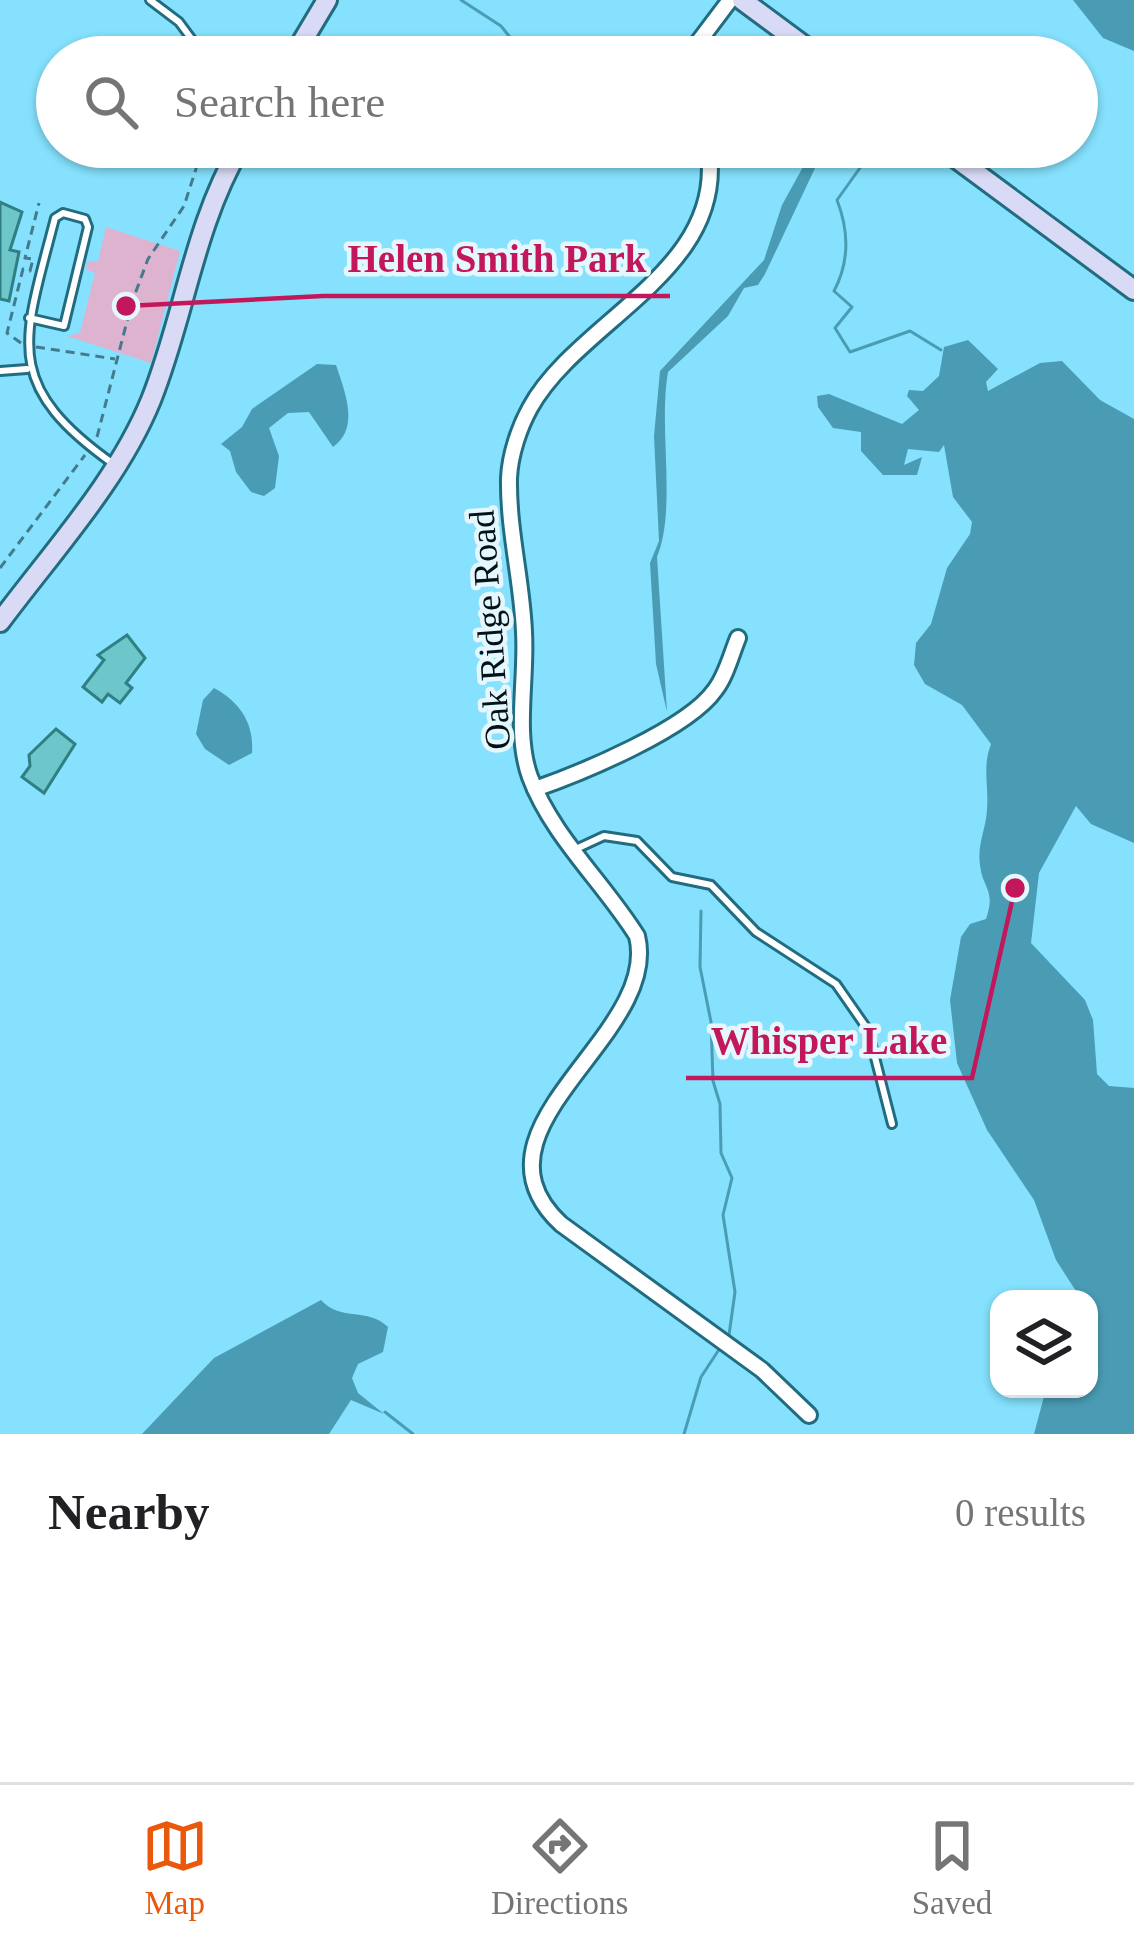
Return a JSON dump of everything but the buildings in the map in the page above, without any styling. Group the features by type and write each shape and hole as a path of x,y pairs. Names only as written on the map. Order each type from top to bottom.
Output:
{"street":[{"path":"306,36 327,0"},
{"path":"703,36 730,0"},
{"path":"742,0 791,36"},
{"path":"0,622 115,465 150,401 200,229 230,168"},
{"name":"Oak Ridge Road","path":"708,168 693,230 646,290 543,388 517,438 509,475 524,631 524,746 535,789 637,936 643,959 633,994 542,1127 531,1166 540,1199 561,1224 762,1370 809,1415"},
{"path":"969,168 1134,290"},
{"path":"535,789 567,778 692,713 716,690 738,638"}],"lane":[{"path":"150,0 191,36"},
{"path":"29,318 64,326 88,227 85,219 63,213 55,218 29,318 27,369 52,417 115,465"},
{"path":"0,371 27,369"},
{"path":"576,850 620,834 637,841 672,878 705,884 767,940 851,999 868,1030 892,1124"}],"path":[{"path":"96,438 154,251 181,211 196,168"},
{"path":"20,342 7,333 23,269 30,271 33,260 26,258 39,203"},
{"path":"32,345 83,358 117,359"},
{"path":"0,568 83,457"}],"shaded area":[{"path":"106,227 180,251 151,363 67,336 80,333 95,273 86,269 87,262 98,261"}],"water":[{"path":"1073,0 1134,0 1134,51 1103,38"},
{"path":"802,168 815,168 758,285 744,288 728,316 668,372 666,515 657,557 667,712 656,664 650,563 659,541 654,436 660,371 764,260 782,205"},
{"path":"968,340 998,369 986,382 988,391 1040,363 1062,361 1100,400 1134,419 1134,843 1091,824 1076,806 1039,873 1031,943 1085,1000 1093,1020 1097,1074 1109,1086 1134,1088 1134,1434 1034,1434 1044,1398 1098,1398 1098,1290 1075,1290 1056,1260 1034,1200 987,1130 957,1063 950,1000 961,937 970,924 986,919 990,901 979,857 991,744 962,705 925,684 914,665 916,643 931,624 947,568 970,534 972,522 953,497 944,445 939,452 908,449 904,465 922,457 917,475 883,475 861,451 861,432 833,428 818,407 817,396 829,394 902,424 919,410 907,396 909,390 923,391 939,376 944,347"},
{"path":"317,364 336,365 348,409 346,430 333,447 309,412 288,413 269,428 279,456 275,488 264,496 251,492 236,472 230,451 221,444 242,427 252,409"},
{"path":"214,688 238,707 251,732 252,753 229,765 205,749 196,734 203,700"},
{"path":"321,1300 337,1311 372,1317 388,1327 383,1352 358,1364 352,1378 358,1393 384,1414 351,1400 329,1434 142,1434 214,1358"}],"waterway":[{"path":"461,0 509,36"},
{"path":"860,168 837,200 846,246 834,291 852,307 835,328 850,352 910,331 941,350"},
{"path":"701,911 700,967 711,1022 721,1153 732,1178 723,1215 735,1292 729,1335"},
{"path":"684,1434 701,1377 720,1348"},
{"path":"385,1412 413,1434"}],"place":[{"name":"Helen Smith Park","path":"126,306"},
{"name":"Whisper Lake","path":"1015,888"}]}
